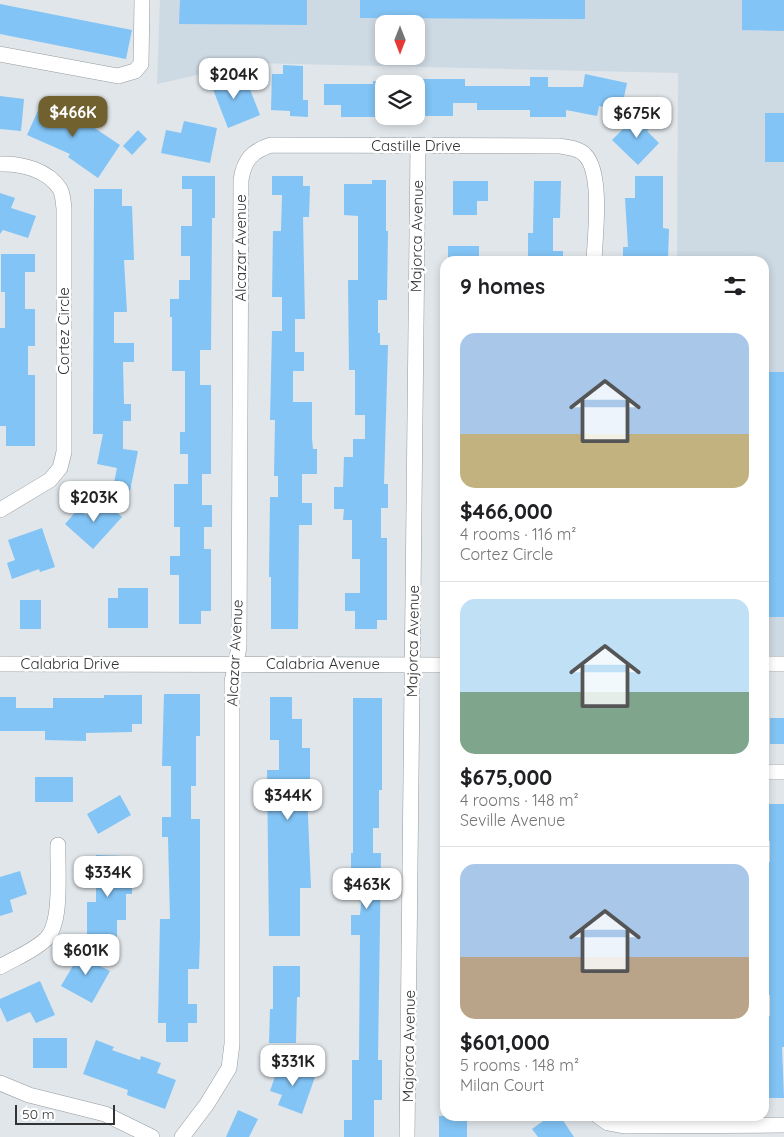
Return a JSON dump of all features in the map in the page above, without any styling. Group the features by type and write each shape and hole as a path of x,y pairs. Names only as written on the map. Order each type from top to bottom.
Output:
{"street":[{"path":"0,54 118,76 135,71 141,64 142,0"},
{"name":"Castille Drive","path":"250,156 258,149 271,145 560,146 574,149 585,154 591,165 595,181 594,256"},
{"name":"Majorca Avenue","path":"407,1137 418,146"},
{"name":"Alcazar Avenue","path":"182,1137 207,1104 228,1068 232,1044 232,682 239,647 241,180 243,167 250,156"},
{"name":"Cortez Circle","path":"0,164 12,163 35,169 51,179 61,190 64,208 64,452 60,468 50,480 0,510"},
{"name":"Calabria Drive","path":"0,664 141,664"},
{"name":"Calabria Avenue","path":"141,664 440,665"},
{"path":"769,664 784,664"},
{"path":"769,772 784,772"},
{"path":"0,966 39,945 48,938 55,925 58,845"},
{"path":"0,1082 29,1095 105,1114 152,1137"},
{"path":"605,1121 624,1126 784,1125"}],"shaded area":[{"path":"160,0 784,0 784,656 769,656 769,256 677,256 678,73 251,63 157,84"}],"building":[{"path":"180,0 307,0 307,25 179,24"},
{"path":"360,0 585,0 585,19 425,18 425,15 375,15 375,18 360,18"},
{"path":"742,0 784,0 784,31 742,30"},
{"path":"0,4 132,30 126,59 0,34"},
{"path":"283,65 303,66 303,100 308,100 308,117 290,116 290,111 271,110 272,74 283,74"},
{"path":"218,72 225,87 246,79 260,115 228,128 207,74"},
{"path":"585,74 627,83 621,111 599,106 597,116 566,110 566,117 530,117 530,110 477,110 477,103 453,103 453,116 425,116 425,79 465,79 465,86 530,86 530,77 548,77 548,87 583,87"},
{"path":"373,81 375,81 375,117 341,117 341,105 324,105 324,84 373,84"},
{"path":"0,96 24,99 21,131 0,129"},
{"path":"44,97 64,105 59,115 88,128 90,125 120,145 98,178 68,157 70,154 27,135"},
{"path":"640,112 653,125 647,131 659,143 638,165 612,140"},
{"path":"765,113 784,113 784,162 765,162"},
{"path":"184,121 217,128 210,163 161,153 166,130 181,133"},
{"path":"138,130 147,139 132,155 123,146"},
{"path":"182,176 215,176 215,218 212,218 211,350 200,350 200,385 211,385 211,474 202,474 202,505 212,505 212,527 204,527 204,549 211,549 211,611 201,611 201,624 179,624 179,575 170,575 170,556 180,556 180,527 174,527 174,484 188,484 188,454 180,454 180,432 185,432 185,371 172,371 172,317 170,317 170,299 179,299 179,280 190,280 190,256 181,256 181,226 192,226 192,189 182,189"},
{"path":"272,176 303,176 303,186 310,186 309,217 303,217 305,319 295,319 295,352 304,352 304,371 293,371 293,402 312,402 312,439 313,449 317,449 317,474 302,474 302,503 312,503 312,525 299,525 298,629 271,629 271,577 269,577 270,497 278,497 278,476 274,476 275,420 270,420 272,331 282,331 282,297 272,297 273,231 281,231 282,195 272,195"},
{"path":"635,176 663,176 663,228 669,229 668,256 623,256 623,247 628,247 625,198 635,198"},
{"path":"372,180 386,180 386,231 388,231 387,300 378,300 380,345 388,345 384,484 388,484 388,508 381,508 381,538 387,538 387,620 377,620 377,629 355,629 355,611 345,611 345,593 360,593 360,559 352,559 352,520 343,520 344,509 334,509 334,487 343,487 344,457 353,457 353,439 365,439 365,415 355,415 355,370 349,370 348,280 358,280 358,216 344,215 344,184 372,184"},
{"path":"453,181 488,181 488,201 477,201 477,215 453,215"},
{"path":"534,181 561,181 560,218 553,218 553,251 563,251 563,256 528,256 528,233 533,233"},
{"path":"94,189 122,189 122,206 132,206 134,260 124,260 127,312 114,312 114,343 134,343 134,362 123,362 124,404 131,404 131,421 123,421 123,449 138,451 130,491 113,488 117,468 97,464 103,434 93,434"},
{"path":"0,193 15,198 11,208 36,216 28,238 3,230 0,234"},
{"path":"448,246 479,246 479,256 448,256"},
{"path":"1,254 35,254 35,272 25,272 25,309 35,309 35,346 28,346 28,375 35,375 35,446 6,446 6,426 0,426 0,328 5,328 5,292 1,292"},
{"path":"769,372 784,372 784,617 769,617"},
{"path":"102,498 122,517 93,549 65,524 79,508 86,515"},
{"path":"42,528 55,567 40,572 39,569 12,579 7,563 15,560 8,540"},
{"path":"118,588 148,588 148,628 108,628 108,598 118,598"},
{"path":"20,600 41,600 41,629 20,629"},
{"path":"164,694 200,694 200,736 196,736 196,786 191,786 191,819 200,819 199,969 188,969 188,1004 197,1004 197,1023 188,1023 188,1042 166,1042 166,1023 158,1023 160,919 170,919 168,837 162,837 162,817 171,817 171,766 162,766"},
{"path":"104,695 142,695 142,724 132,724 132,732 86,733 86,741 45,740 45,731 0,731 0,697 16,697 16,708 53,708 53,698 104,698"},
{"path":"270,697 292,697 292,719 302,719 302,748 310,748 310,792 307,792 311,888 300,888 300,936 269,936 267,770 279,770 279,740 270,740"},
{"path":"353,698 382,698 382,790 379,790 379,828 373,828 373,853 381,853 378,1060 382,1060 382,1100 374,1100 374,1137 344,1137 344,1120 352,1120 352,1060 359,1060 360,935 351,935 351,915 360,915 361,905 361,882 351,882 351,853 353,853"},
{"path":"770,718 784,718 784,744 770,744"},
{"path":"35,777 73,777 73,802 35,802"},
{"path":"120,795 131,815 98,834 87,814"},
{"path":"769,804 784,804 784,1047 782,1047 784,1098 769,1098"},
{"path":"96,855 123,856 123,875 132,875 132,894 126,894 126,920 117,920 117,938 87,938 87,902 96,902"},
{"path":"20,871 27,894 10,900 13,912 0,916 0,877"},
{"path":"84,947 100,956 96,964 110,971 92,1003 61,986"},
{"path":"273,966 300,966 300,997 297,997 296,1043 269,1043 270,1009 273,1009"},
{"path":"40,981 55,1015 36,1023 30,1012 7,1022 0,1007 0,999"},
{"path":"33,1038 67,1038 67,1068 33,1068"},
{"path":"96,1040 114,1047 112,1050 140,1060 141,1056 161,1063 157,1073 176,1080 165,1109 127,1095 128,1090 83,1074"},
{"path":"280,1062 316,1074 302,1114 278,1105 282,1095 270,1091"},
{"path":"238,1110 258,1119 249,1137 226,1137"},
{"path":"439,1116 440,1121 467,1121 467,1137 439,1137"},
{"path":"543,1121 563,1121 574,1137 538,1137 532,1129"}]}
